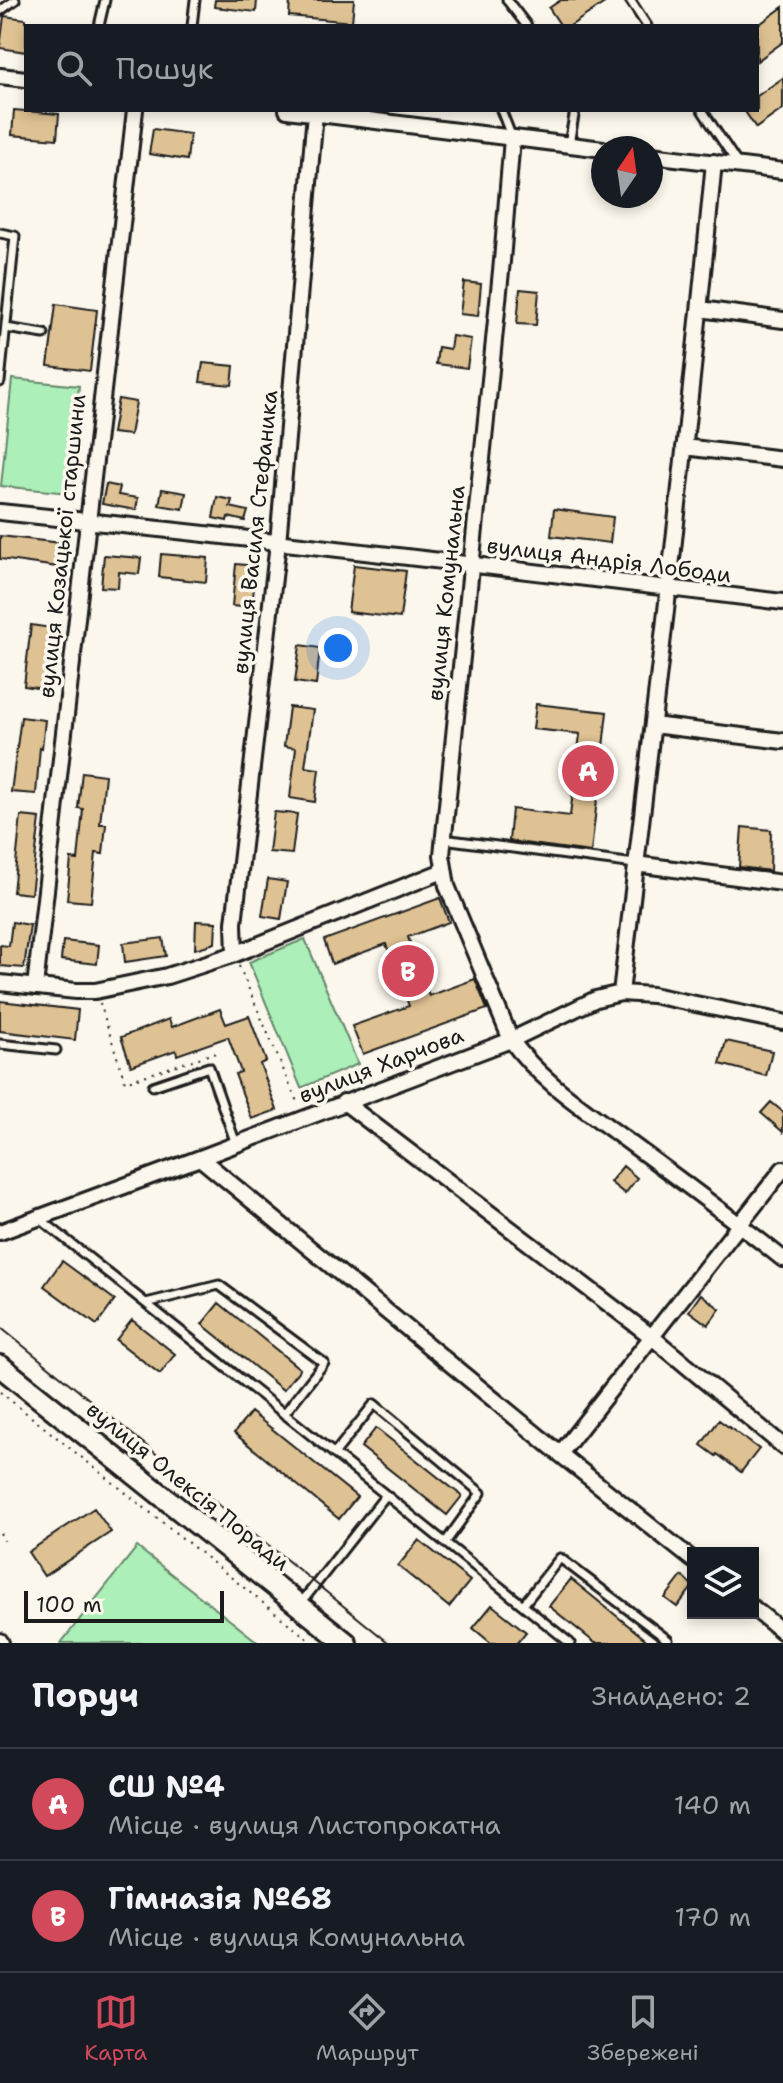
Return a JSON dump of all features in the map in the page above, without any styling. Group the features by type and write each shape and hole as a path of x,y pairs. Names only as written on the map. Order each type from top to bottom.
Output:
{"main road":[{"name":"вулиця Олексія Поради","path":"0,1366 346,1643"}],"street":[{"path":"0,76 24,79"},
{"name":"вулиця Козацької старшини","path":"35,987 135,112"},
{"path":"315,112 591,147"},
{"name":"вулиця Василя Стефаника","path":"235,954 234,923 278,543 315,112"},
{"name":"вулиця Комунальна","path":"512,138 443,839 443,871 511,1040 532,1066 582,1108 783,1259"},
{"path":"663,156 783,171"},
{"path":"621,993 700,309 714,162"},
{"path":"700,309 783,320"},
{"path":"684,447 783,459"},
{"name":"вулиця Андрія Лободи","path":"0,512 381,553 783,602"},
{"path":"653,725 783,741"},
{"path":"635,864 783,883"},
{"path":"0,983 95,991 167,976 235,954 443,871"},
{"name":"вулиця Харчова","path":"0,1232 511,1040 596,999 621,993 652,995 783,1022"},
{"path":"344,1102 652,1337 783,1446"},
{"path":"200,1158 687,1555"},
{"path":"560,1454 783,1169"},
{"path":"759,1613 783,1632"}],"lane":[{"path":"0,11 15,0"},
{"path":"99,24 105,0"},
{"path":"192,24 195,0"},
{"path":"522,0 509,3 525,24"},
{"path":"630,0 646,24"},
{"path":"502,112 512,138"},
{"path":"569,144 575,112"},
{"path":"703,112 738,165"},
{"path":"0,233 15,236 0,382"},
{"path":"6,328 44,334"},
{"path":"443,839 635,864"},
{"path":"0,1044 56,1050"},
{"path":"153,1086 209,1067 236,1144"},
{"path":"39,1218 570,1643"},
{"path":"146,1303 219,1285 324,1363 284,1414"},
{"path":"334,1454 374,1404 481,1493 445,1543"},
{"path":"299,1605 386,1495"},
{"path":"523,1605 560,1558 668,1640 665,1643"}],"path":[{"path":"235,954 304,1118"},
{"path":"95,991 125,1082 214,1053 218,1068"},
{"path":"0,1392 313,1643"},
{"path":"0,1533 4,1541"}],"green space":[{"path":"12,379 79,386 68,493 1,486"},
{"path":"305,939 358,1064 301,1088 249,962"},
{"path":"137,1547 259,1643 61,1643"}],"building":[{"path":"215,0 257,0 256,12 214,7"},
{"path":"290,0 354,0 352,22 289,16"},
{"path":"561,0 609,0 573,24 560,24 549,8"},
{"path":"783,7 783,42 759,60 759,25"},
{"path":"4,16 26,19 24,52 0,48"},
{"path":"783,78 783,109 756,128 745,112 759,112 759,95"},
{"path":"14,110 59,114 57,139 12,135"},
{"path":"153,129 190,134 187,160 149,154"},
{"path":"464,282 481,284 478,316 460,314"},
{"path":"520,289 539,291 536,325 517,324"},
{"path":"56,304 97,310 90,371 48,366"},
{"path":"452,336 471,339 467,368 436,364 438,347 450,349"},
{"path":"203,363 234,366 232,385 200,382"},
{"path":"118,399 136,402 130,435 112,433"},
{"path":"106,484 120,487 118,495 138,498 136,510 102,504"},
{"path":"162,489 186,493 183,509 159,505"},
{"path":"217,497 232,500 230,507 248,511 245,521 213,518"},
{"path":"554,509 613,517 610,543 551,536"},
{"path":"0,536 61,543 58,567 0,559"},
{"path":"161,554 208,558 206,582 159,577"},
{"path":"104,555 141,558 139,574 119,572 118,588 101,587"},
{"path":"236,564 256,566 252,608 232,606"},
{"path":"354,565 406,571 400,618 348,612"},
{"path":"31,625 58,629 49,690 24,686"},
{"path":"300,645 320,648 316,685 295,682"},
{"path":"536,704 607,712 591,852 509,841 512,809 570,816 580,734 533,729"},
{"path":"289,707 313,710 305,767 319,769 315,802 290,798 296,748 284,746"},
{"path":"21,717 45,720 36,794 11,792"},
{"path":"82,772 105,775 100,824 106,824 103,854 96,853 91,902 67,900 71,859 78,860 83,809 78,808"},
{"path":"274,812 297,814 292,854 269,852"},
{"path":"21,816 40,818 31,894 13,892"},
{"path":"742,827 771,830 770,871 739,867"},
{"path":"268,879 287,882 281,919 262,916"},
{"path":"440,898 449,922 408,937 429,996 475,979 487,1009 363,1054 352,1026 409,1006 386,944 332,964 324,940"},
{"path":"196,921 216,922 215,943 195,949"},
{"path":"12,922 30,925 24,968 0,966 0,945 9,946"},
{"path":"163,938 166,956 125,962 123,943"},
{"path":"63,941 99,945 97,964 61,960"},
{"path":"0,1001 78,1010 75,1040 0,1031"},
{"path":"220,1009 226,1024 249,1016 266,1061 260,1064 277,1110 252,1119 235,1074 241,1072 228,1037 177,1055 176,1050 131,1066 121,1037 169,1019 172,1027"},
{"path":"726,1041 772,1051 766,1076 720,1064"},
{"path":"771,1102 783,1112 783,1132 761,1113"},
{"path":"623,1166 637,1178 625,1194 610,1182"},
{"path":"62,1261 115,1300 97,1325 44,1286"},
{"path":"701,1294 720,1309 708,1325 689,1311"},
{"path":"219,1303 300,1369 283,1390 202,1324"},
{"path":"132,1320 175,1354 160,1374 116,1340"},
{"path":"251,1412 357,1497 339,1519 234,1433"},
{"path":"719,1420 759,1449 741,1472 701,1445"},
{"path":"376,1428 462,1496 447,1515 361,1447"},
{"path":"94,1508 111,1532 44,1576 28,1552"},
{"path":"419,1540 470,1581 449,1607 398,1566"},
{"path":"682,1576 687,1581 687,1594 677,1607 665,1598"},
{"path":"571,1579 650,1643 595,1643 549,1606"},
{"path":"492,1605 526,1632 517,1643 491,1643 473,1628"}],"tram line":[{"path":"0,1327 389,1643"}],"place":[{"name":"СШ №4","path":"588,771"},
{"name":"Гімназія №68","path":"408,971"}]}
